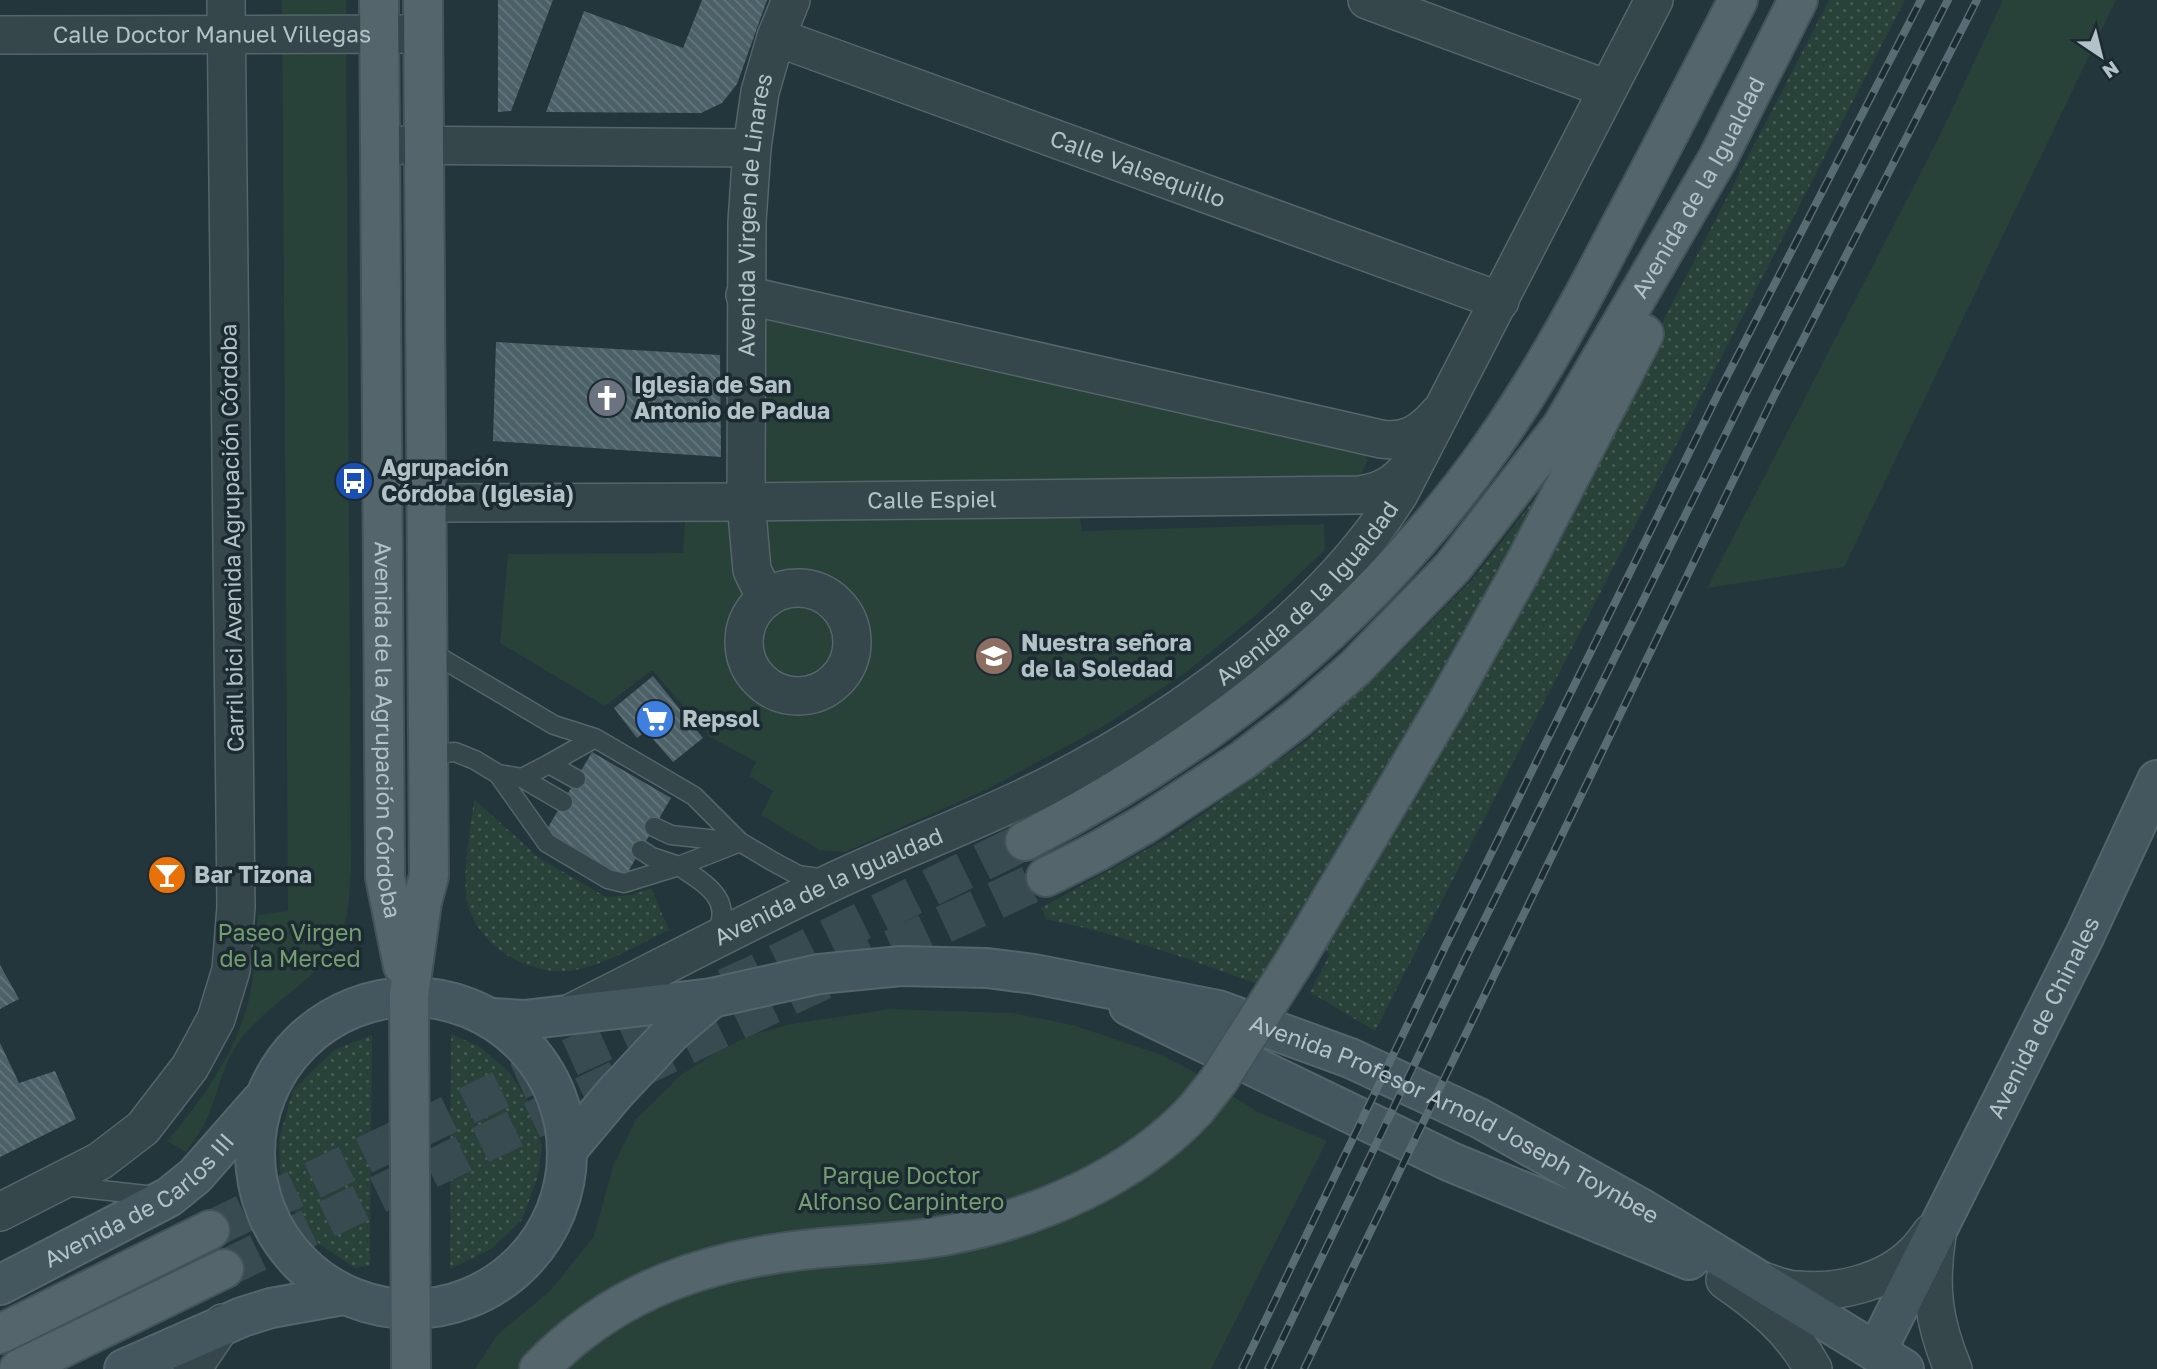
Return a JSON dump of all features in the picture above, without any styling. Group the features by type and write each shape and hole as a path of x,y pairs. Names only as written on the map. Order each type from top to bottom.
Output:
{"main road":[{"name":"Avenida de la Igualdad","path":"1025,841 1085,810 1140,776 1268,686 1321,641 1378,585 1421,537 1491,447 1570,321 1738,0"},
{"name":"Avenida de la Igualdad","path":"1046,877 1145,824 1243,760 1355,668 1445,576 1512,494 1562,426 1718,158 1798,0"},
{"name":"Avenida de la Agrupación Córdoba","path":"379,17 385,877 409,995"},
{"name":"Avenida de la Agrupación Córdoba","path":"411,1369 409,995 422,902 429,876 423,17"},
{"path":"539,1369 597,1320 660,1284 699,1270 760,1256 908,1241 948,1235 1009,1220 1079,1192 1143,1156 1162,1142 1196,1109 1219,1080 1296,960 1443,710 1525,563 1673,279 1718,158"},
{"name":"Avenida de Chinales","path":"1883,1363 1939,1224 2085,935 2146,825 2157,780"},
{"name":"Avenida Profesor Arnold Joseph Toynbee","path":"492,1018 524,1020 712,998 819,974 901,965 988,968 1083,983 1218,1010 1350,1058 1479,1118 1639,1207 1802,1306 1883,1363"},
{"name":"Avenida Profesor Arnold Joseph Toynbee","path":"1083,983 1451,1162 1802,1306"},
{"path":"409,995 452,1001 492,1018 523,1042 547,1074 562,1110 568,1149 561,1199 538,1244 503,1279 459,1302 411,1310 376,1307 343,1295 304,1269 274,1232 257,1189 254,1142 265,1096 288,1056 322,1024 363,1004 409,995"},
{"name":"Avenida Profesor Arnold Joseph Toynbee","path":"568,1149 663,1041 712,998"},
{"name":"Avenida de Carlos III","path":"0,1285 169,1198 195,1176 265,1096"},
{"name":"Avenida de Carlos III","path":"0,1334 210,1230"},
{"path":"19,1369 224,1269"},
{"path":"124,1369 223,1324 271,1308 343,1295"}],"street":[{"name":"Avenida Virgen de Linares","path":"766,599 751,570 746,502 745,295 752,148 760,92 776,37 791,0"},
{"path":"1367,0 1607,89"},
{"name":"Avenida de la Igualdad","path":"565,1016 842,877 1042,789 1101,758 1181,707 1271,637 1348,564 1378,527 1399,494 1654,0"},
{"name":"Calle Doctor Manuel Villegas","path":"0,36 226,17 423,17"},
{"name":"Carril bici Avenida Agrupación Córdoba","path":"56,1185 100,1161 143,1128 190,1067 212,1027 225,994 235,940 226,17"},
{"name":"Calle Valsequillo","path":"776,37 1500,301"},
{"path":"380,145 752,148"},
{"path":"745,295 1393,441 1416,435 1449,401"},
{"name":"Calle Espiel","path":"426,502 746,502 1359,495 1374,493 1396,482 1420,454"},
{"path":"0,1212 56,1185"},
{"name":"Avenida de Chinales","path":"1759,1280 1795,1290 1829,1290 1861,1283 1898,1267 1913,1255 1939,1224"},
{"name":"Avenida de Chinales","path":"1939,1224 1933,1260 1932,1294 1936,1323 1953,1369"},
{"path":"1704,1266 1760,1304 1788,1331 1813,1369"},
{"path":"192,1369 223,1324"}],"lane":[{"path":"427,628 432,649 441,659 554,725 595,738 694,796 740,842 798,875 822,880 842,877"},
{"path":"522,778 595,738"},
{"path":"428,777 431,765 441,753 455,752 498,774 522,778 563,802"},
{"path":"549,764 576,779"},
{"path":"498,774 547,843 608,879 624,883 679,866 740,842"},
{"path":"654,827 671,835 740,842"},
{"path":"641,850 652,857 679,866 714,890 720,901 720,926 708,945"},
{"path":"56,1185 169,1198"}],"green space":[{"name":"Paseo Virgen de la Merced","path":"282,0 346,0 351,867 349,901 344,927 333,950 322,964 250,1028 239,1042 228,1061 206,1121 186,1152 167,1141 210,1085 242,1022 252,983 258,915 288,911"},
{"path":"1829,0 1905,0 1375,1031 1310,992 1330,954 1316,944 1662,323"},
{"path":"2003,0 2116,0 1844,567 1707,588 1939,137"},
{"path":"776,316 1364,452 1368,460 1362,473 1353,477 768,483 763,478 762,330 766,320"},
{"path":"1549,480 1553,482 1265,987 1157,949 1046,919 1041,908 1171,836 1307,740 1387,666 1474,578"},
{"path":"1080,518 1082,531 1324,524 1325,550 1256,615 1184,674 1104,726 988,789 845,852 819,850 761,815 773,791 749,776 756,762 710,737 652,670 605,706 500,643 508,554 683,553 685,522"},
{"path":"474,799 538,857 606,897 632,895 651,888 669,930 614,957 580,969 543,970 508,955 492,944 480,929 471,913 466,895 466,860"},
{"name":"Parque Doctor Alfonso Carpintero","path":"890,1009 1013,1013 1073,1025 1159,1054 1191,1070 1258,1112 1327,1141 1211,1369 475,1369 498,1334 550,1291 594,1236 613,1166 636,1119 681,1075 748,1036 791,1024"},
{"path":"451,1034 480,1047 509,1072 530,1104 542,1147 538,1176 522,1220 491,1249 450,1269"},
{"path":"372,1035 370,1266 355,1268 318,1243 295,1212 280,1171 279,1139 293,1090 334,1050"}],"building":[{"path":"498,0 553,0 511,111 498,112"},
{"path":"702,0 767,0 737,84 722,103 701,113 546,112 584,11 683,48"},
{"name":"Iglesia de San Antonio de Padua","path":"496,342 720,355 721,457 493,441"},
{"name":"Repsol","path":"653,676 703,738 673,762 646,731 637,738 614,708"},
{"path":"592,752 671,798 625,877 546,831"},
{"path":"0,965 19,999 0,1009"},
{"path":"0,1043 19,1083 55,1071 76,1119 0,1157"}],"tunnel":[{"path":"210,1230 516,1082 753,975 1025,841"},
{"path":"224,1269 773,1004 1046,877"}],"railway":[{"path":"1242,1369 1445,947 1723,384 1921,0"},
{"path":"1268,1369 1464,961 1746,393 1948,0"},
{"path":"1304,1369 1773,398 1977,0"}],"place":[{"name":"Iglesia de San Antonio de Padua","path":"607,398"},
{"name":"Agrupación Córdoba (Iglesia)","path":"354,481"},
{"name":"Nuestra señora de la Soledad","path":"994,656"},
{"name":"Repsol","path":"655,719"},
{"name":"Bar Tizona","path":"167,875"}]}
